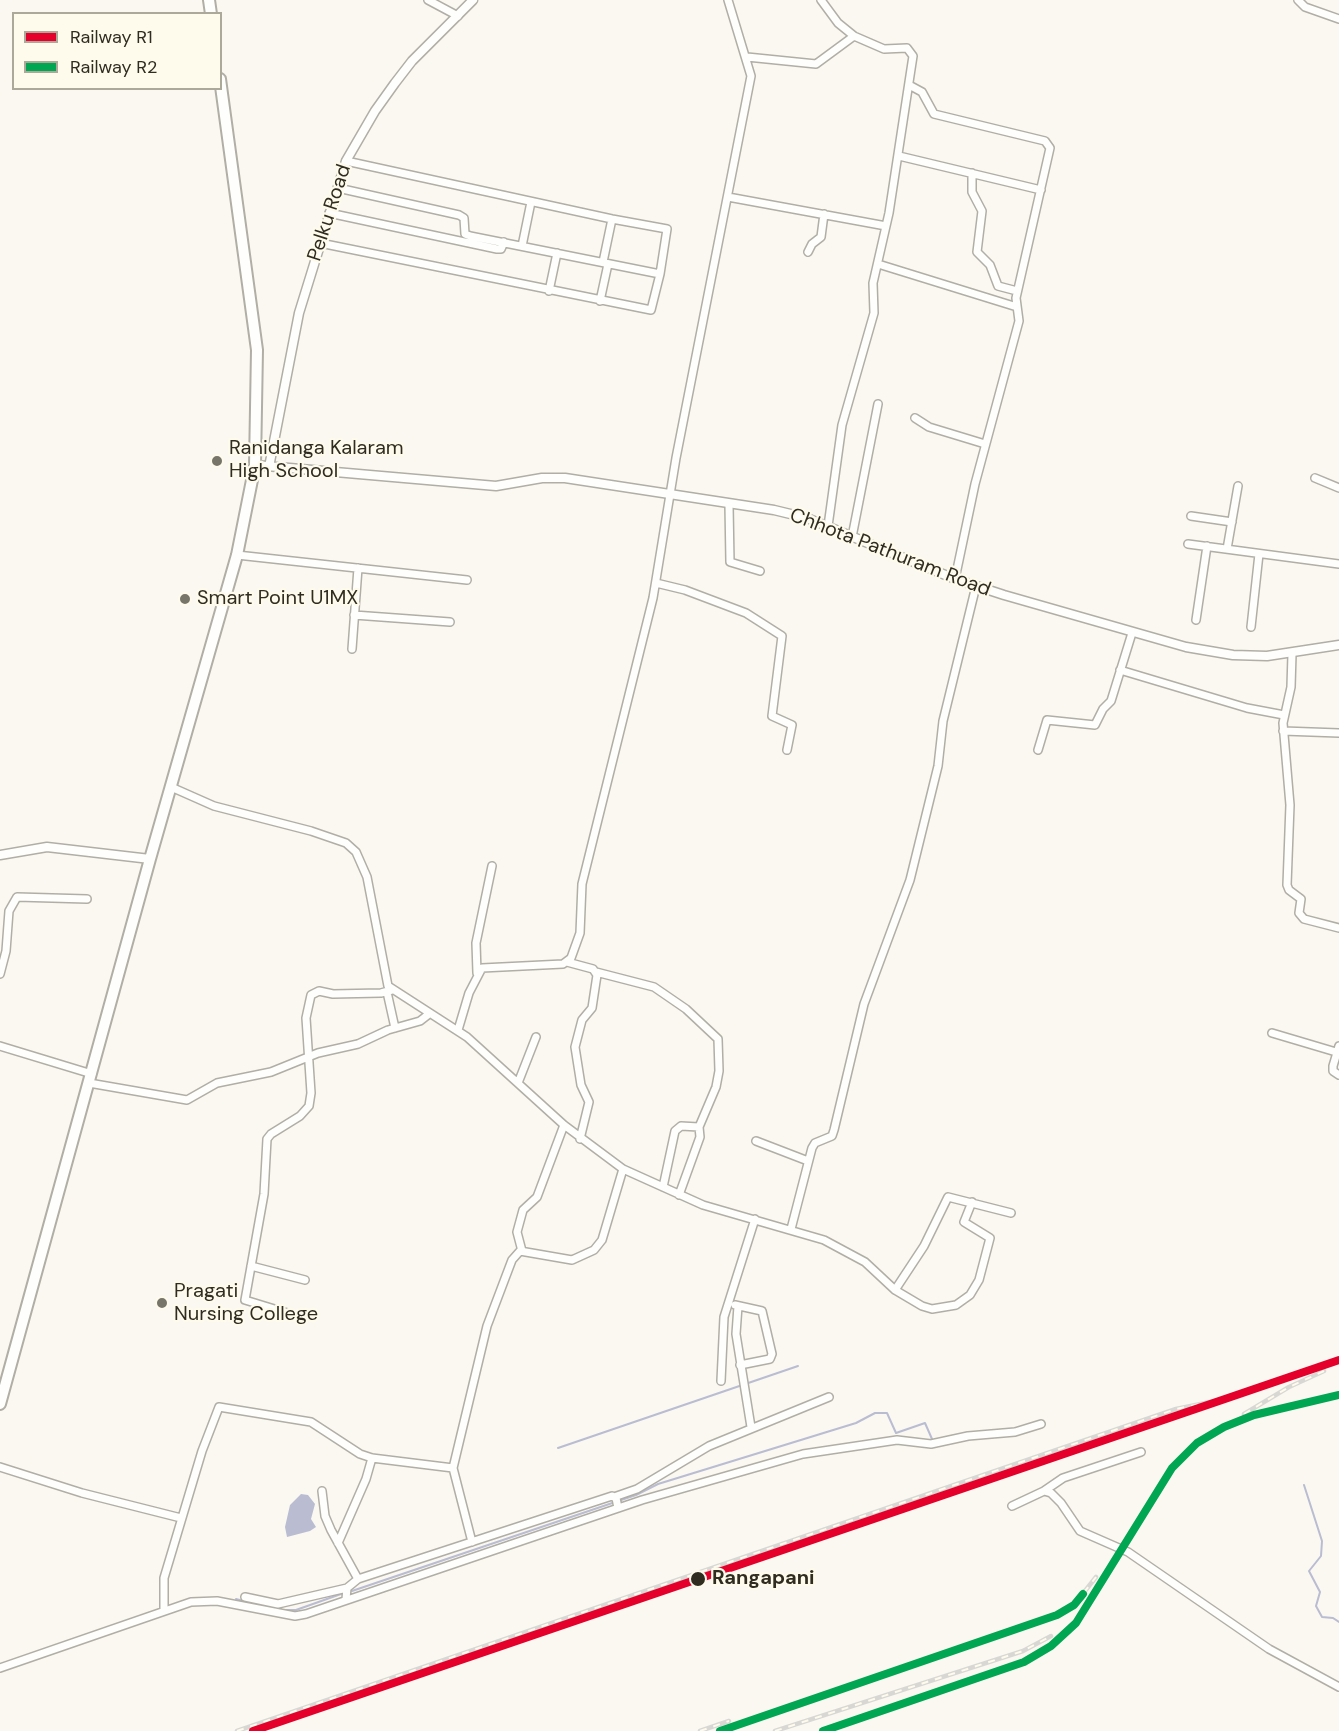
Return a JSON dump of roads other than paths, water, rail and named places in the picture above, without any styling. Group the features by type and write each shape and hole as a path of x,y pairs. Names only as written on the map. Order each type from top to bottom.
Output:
{"highway":[{"path":"0,1404 150,859 237,555 255,465 257,350 222,90"}],"street":[{"path":"428,0 458,16"},
{"name":"Pelku Road","path":"269,467 299,313 346,161 375,111 412,61 473,0"},
{"path":"567,962 580,933 582,884 656,583 670,495 751,76 728,0"},
{"path":"1298,0 1305,8 1339,19"},
{"path":"826,2 838,23 854,36 884,49 907,48 912,51 899,156 872,291 874,313 842,425 828,526"},
{"path":"747,57 816,64 854,36"},
{"path":"909,85 922,92 934,114 1049,144 1049,157 1017,291 1019,321 986,444 955,579"},
{"path":"899,156 1041,190"},
{"path":"320,243 650,311 660,273 667,229 346,161"},
{"path":"972,173 972,192 982,211 976,252 990,265 998,286 1017,291"},
{"path":"338,188 459,215 464,218 465,234 660,273"},
{"path":"728,197 886,226"},
{"path":"522,246 531,202"},
{"path":"329,213 497,249 501,249 504,242"},
{"path":"808,252 812,244 821,237 824,214"},
{"path":"600,301 612,219"},
{"path":"549,291 557,253"},
{"path":"878,264 1017,307"},
{"path":"852,537 878,404"},
{"path":"915,418 929,427 986,444"},
{"name":"Chhota Pathuram Road","path":"255,465 496,486 543,478 565,478 790,513 976,586 1132,633 1211,652 1256,656 1292,654 1339,645"},
{"path":"1315,478 1339,488"},
{"path":"1227,549 1238,486"},
{"path":"729,505 730,562 760,571"},
{"path":"1191,516 1232,522"},
{"path":"1188,544 1339,564"},
{"path":"1196,621 1207,546"},
{"path":"1251,627 1259,554"},
{"path":"237,555 467,580"},
{"path":"352,649 358,568"},
{"path":"656,583 685,590 746,613 782,636 771,712 775,719 792,725 787,750"},
{"path":"791,1229 808,1161 815,1143 828,1139 834,1130 864,1004 908,889 938,766 945,710 976,586"},
{"path":"354,615 450,622"},
{"path":"1038,750 1047,720 1095,725 1103,708 1111,700 1132,633"},
{"path":"1292,654 1291,687 1284,715 1283,731 1290,805 1287,885 1289,890 1301,900 1299,913 1304,919 1339,928"},
{"path":"1120,670 1247,708 1284,715"},
{"path":"1283,731 1339,733"},
{"path":"171,787 214,806 311,831 346,843 356,852 367,876 395,1028"},
{"path":"0,855 47,847 150,859"},
{"path":"458,1030 477,973 476,943 492,866"},
{"path":"0,974 6,951 9,911 17,897 87,898"},
{"path":"477,973 489,966 567,962 654,987 686,1009 717,1037 718,1078 699,1127 700,1137 679,1195"},
{"path":"580,1139 589,1102 581,1085 575,1047 582,1020 592,1008 596,972"},
{"path":"294,1315 245,1300 266,1176 267,1139 271,1134 300,1116 309,1106 306,1018 311,995 315,992 333,994 390,991 458,1030 580,1139 623,1169 679,1195 791,1229 846,1250 865,1262 895,1290 922,1306 932,1308 956,1305 970,1295 979,1280 990,1242 987,1235 964,1222 972,1202"},
{"path":"0,1046 90,1078 187,1100 217,1083 271,1072 306,1057 358,1044 395,1028 420,1021 429,1014"},
{"path":"1272,1034 1338,1049 1333,1071 1339,1075"},
{"path":"518,1083 536,1037"},
{"path":"522,1251 517,1232 524,1210 537,1197 564,1125"},
{"path":"663,1187 675,1131 681,1126 699,1127"},
{"path":"756,1141 808,1161"},
{"path":"522,1251 572,1260 594,1250 602,1240 623,1169"},
{"path":"895,1290 924,1246 948,1197 1011,1213"},
{"path":"751,1427 740,1365 734,1305 755,1219"},
{"path":"472,1542 453,1468 491,1315 512,1260 522,1251"},
{"path":"251,1266 305,1280"},
{"path":"721,1381 725,1312 734,1305 762,1311 772,1354 770,1359 740,1365"},
{"path":"0,1668 164,1609 202,1600 295,1616 616,1501 698,1452 751,1427 829,1397"},
{"path":"164,1609 164,1578 181,1518 219,1407 311,1422 360,1454 372,1458 453,1468"},
{"path":"245,1597 278,1604 347,1588 358,1579 472,1542 616,1501 803,1454 897,1440 931,1444 968,1436 1015,1432 1041,1424"},
{"path":"1012,1506 1044,1491 1063,1478 1141,1452"},
{"path":"338,1543 368,1476 372,1458"},
{"path":"0,1467 82,1493 181,1518"},
{"path":"322,1491 325,1516 358,1579"},
{"path":"1044,1491 1051,1493 1061,1503 1080,1531 1128,1552 1269,1649 1339,1687"},
{"path":"346,1599 347,1588"}],"water":[{"path":"301,1494 308,1495 315,1504 311,1519 316,1527 310,1531 287,1537 285,1527 290,1505"}],"waterway":[{"path":"558,1448 798,1366"},
{"path":"352,1591 636,1495 658,1484 856,1423 875,1413 887,1413 896,1433 925,1423 932,1439"},
{"path":"1304,1485 1322,1541 1321,1556 1309,1571 1320,1592 1316,1606 1322,1617 1333,1618 1339,1622"},
{"path":"277,1610 296,1610 341,1594"},
{"path":"236,1599 269,1608"}],"railway":[{"path":"1244,1414 1289,1387 1324,1371"},
{"path":"823,1731 1024,1662 1051,1646 1076,1623 1172,1468 1197,1443 1224,1427 1254,1415 1339,1395"},
{"path":"237,1731 1176,1409 1225,1399"},
{"path":"720,1731 1057,1615 1074,1605 1096,1577"},
{"path":"775,1731 1023,1651 1051,1636"},
{"path":"700,1731 729,1721"}],"rail line":[{"name":"R1","path":"253,1731 1339,1360"},
{"name":"R2","path":"823,1731 1024,1662 1051,1646 1076,1623 1172,1468 1197,1443 1224,1427 1254,1415 1339,1395"},
{"name":"R2","path":"720,1731 1057,1615 1074,1605 1083,1594"}],"place":[{"name":"Ranidanga Kalaram High School","path":"217,461"},
{"name":"Smart Point U1MX","path":"185,599"},
{"name":"Pragati Nursing College","path":"162,1303"},
{"name":"Rangapani","path":"698,1579"}]}
